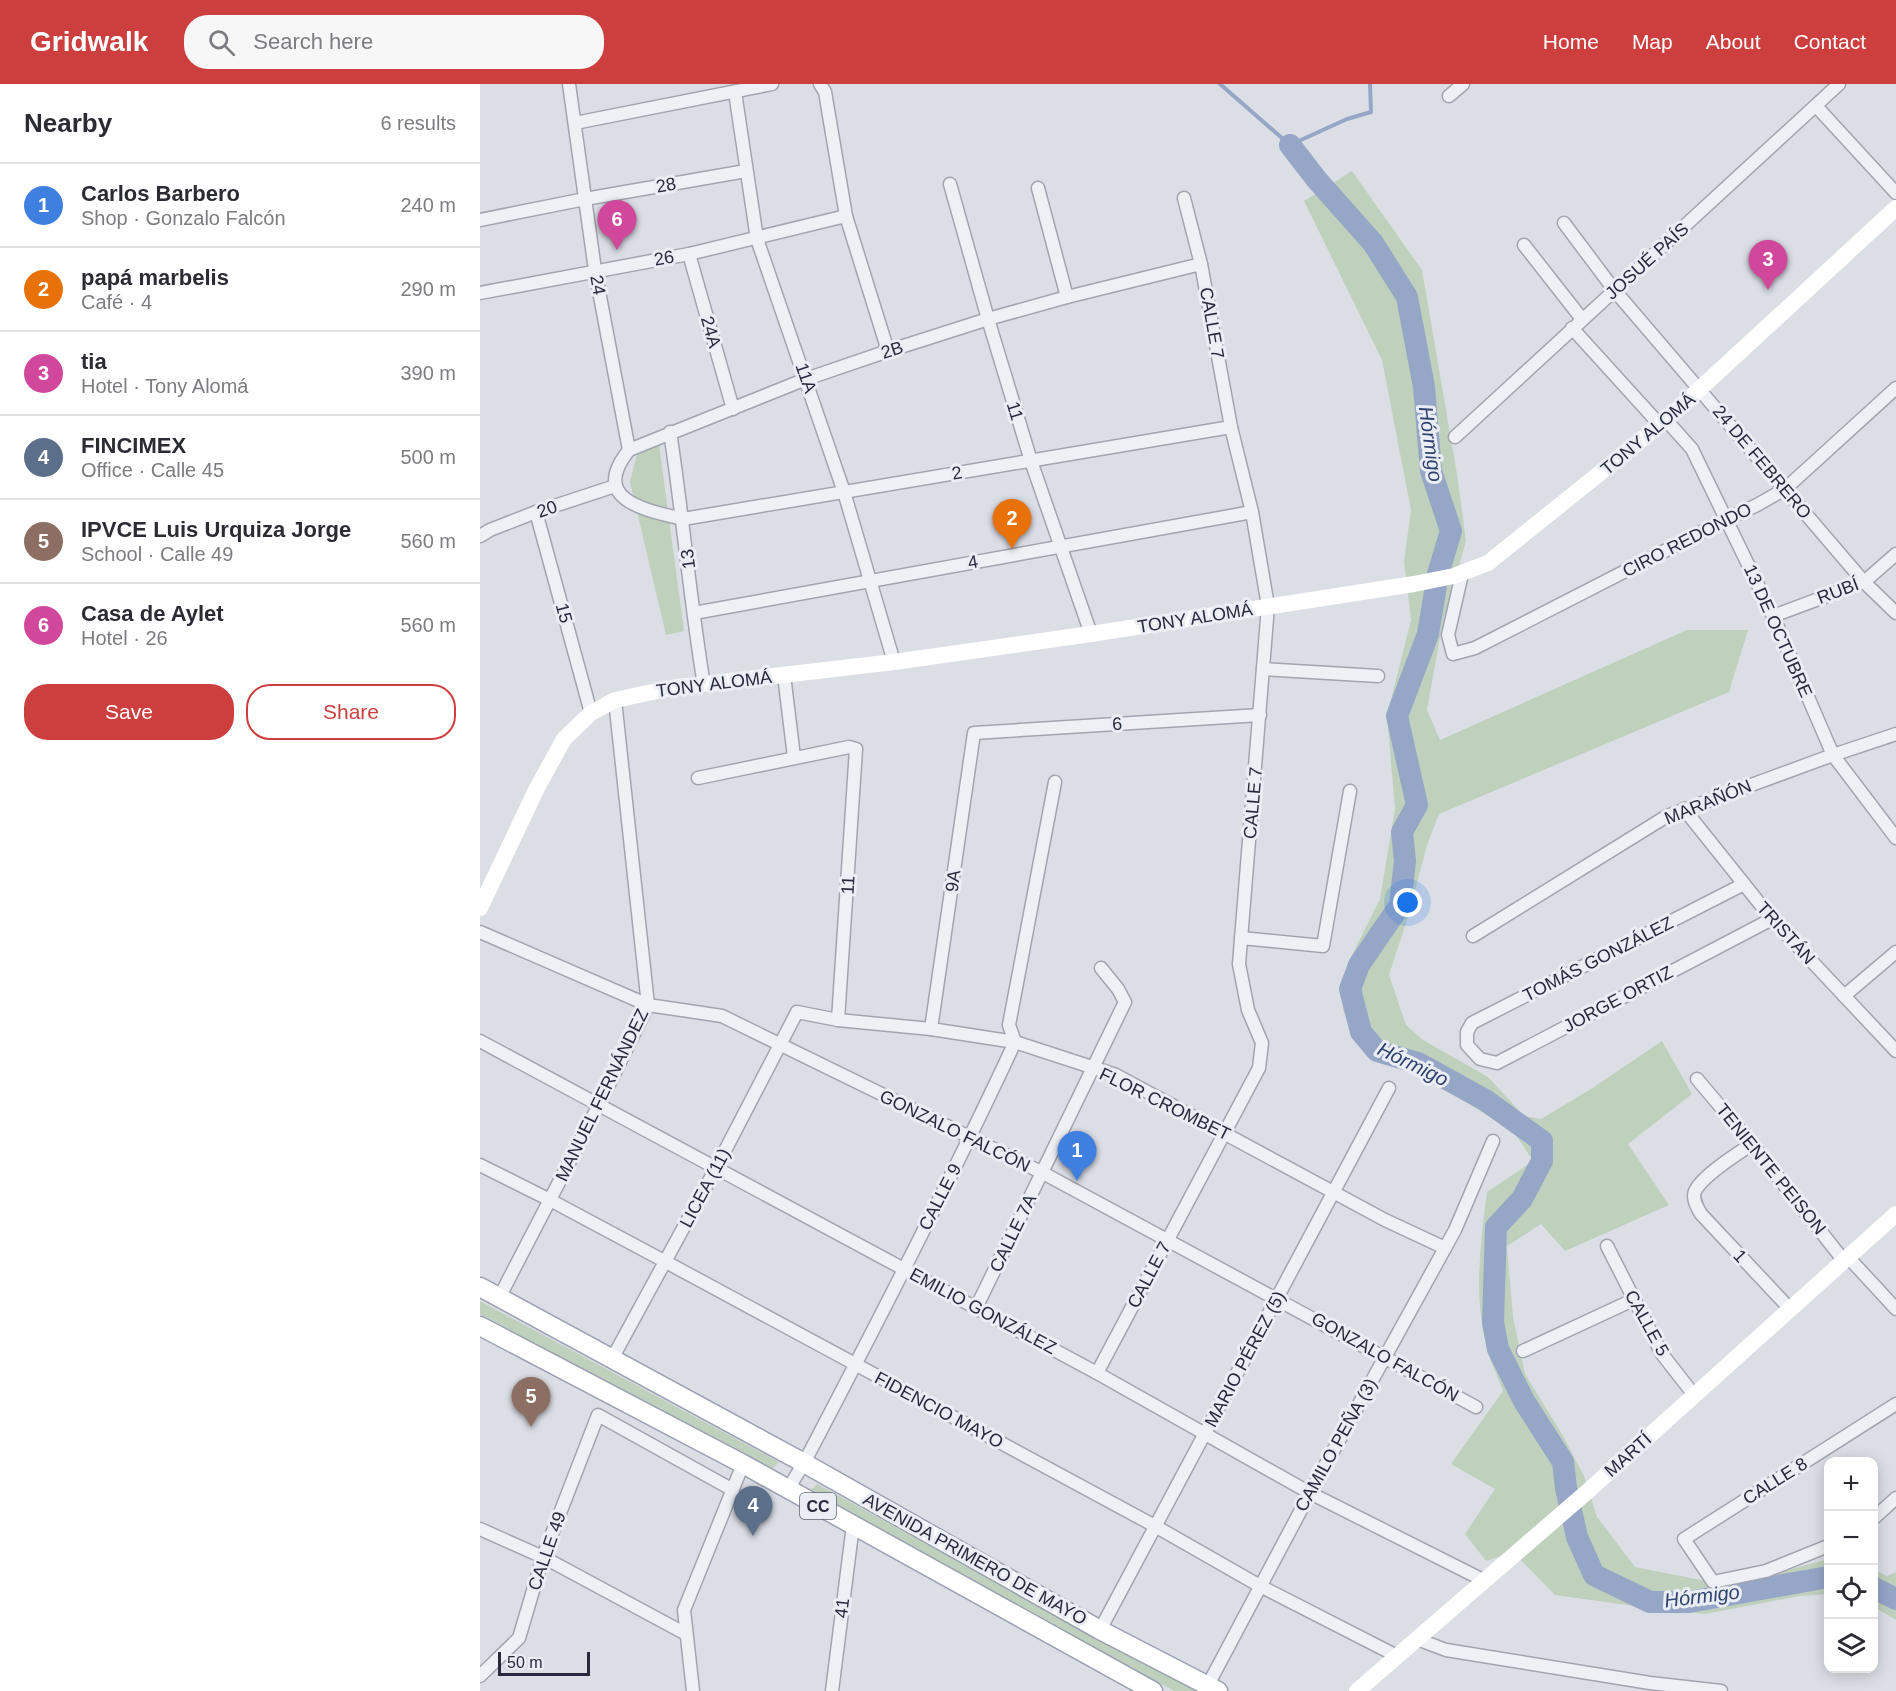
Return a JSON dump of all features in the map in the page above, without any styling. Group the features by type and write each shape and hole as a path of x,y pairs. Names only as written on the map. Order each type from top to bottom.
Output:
{"main road":[{"name":"AVENIDA PRIMERO DE MAYO","path":"480,1287 804,1463 1100,1630 1213,1688"},
{"name":"AVENIDA PRIMERO DE MAYO","path":"480,1326 743,1464 1153,1691"}],"street":[{"name":"24","path":"569,84 595,270 629,450"},
{"path":"575,123 772,84"},
{"path":"820,84 825,92 846,216 888,351"},
{"path":"1449,96 1463,84"},
{"name":"JOSUÉ PAÍS","path":"1455,437 1839,84"},
{"name":"11A","path":"735,92 757,239 844,492 894,662"},
{"path":"1816,106 1896,194"},
{"name":"28","path":"480,220 746,171"},
{"name":"11","path":"950,184 1031,461 1090,634"},
{"path":"1038,188 1067,297"},
{"name":"CALLE 7","path":"1097,1372 1259,1068 1262,1043 1248,1010 1239,964 1268,606 1252,512 1231,427 1201,264 1184,198"},
{"name":"TONY ALOMÁ","path":"480,908 537,788 564,739 591,713 615,700 671,688 894,662 1414,584 1458,575 1488,563 1701,390 1896,208"},
{"name":"26","path":"480,293 689,254 846,216"},
{"name":"24 DE FEBRERO","path":"1564,223 1615,291 1864,582 1896,613"},
{"path":"1524,245 1582,319"},
{"name":"24A","path":"689,254 733,410"},
{"name":"2B","path":"629,450 806,379 888,351 1067,297 1201,264"},
{"name":"13 DE OCTUBRE","path":"1572,328 1692,449 1773,616 1833,754 1896,838"},
{"name":"CIRO REDONDO","path":"1458,575 1448,635 1453,654 1474,648 1727,519 1757,506 1785,489 1896,388"},
{"name":"2","path":"683,519 1231,427"},
{"name":"13","path":"670,432 704,685"},
{"path":"629,450 618,464 615,475 615,486 621,496 639,508 683,519"},
{"name":"20","path":"480,536 536,512 615,486"},
{"name":"15","path":"536,512 591,713"},
{"name":"4","path":"694,613 1252,512"},
{"name":"RUBÍ","path":"1773,616 1864,582 1896,554"},
{"path":"1263,669 1378,676"},
{"path":"698,778 794,757 784,675"},
{"name":"MANUEL FERNÁNDEZ","path":"499,1298 648,1005 615,700"},
{"name":"6","path":"974,733 1260,716"},
{"name":"9A","path":"931,1029 974,733"},
{"name":"MARAÑÓN","path":"1473,936 1667,816 1833,754 1896,735"},
{"name":"11","path":"794,757 849,747 856,749 838,1020"},
{"path":"1015,1042 1009,1025 1056,782"},
{"path":"1241,938 1323,946 1350,791"},
{"name":"TRISTÁN","path":"1684,809 1772,919 1896,1051"},
{"name":"TOMÁS GONZÁLEZ","path":"1467,1045 1467,1032 1472,1023 1744,884"},
{"name":"JORGE ORTIZ","path":"1467,1045 1480,1059 1497,1063 1772,919"},
{"name":"GONZALO FALCÓN","path":"480,932 648,1005 722,1016 1043,1173 1476,1407"},
{"path":"1844,996 1896,952"},
{"name":"CALLE 7A","path":"976,1308 1125,1002 1101,968"},
{"name":"FLOR CROMBET","path":"794,1015 796,1012 838,1020 931,1029 1015,1042 1116,1075 1333,1192 1445,1248"},
{"name":"LICEA (11)","path":"612,1359 716,1168 794,1015"},
{"name":"EMILIO GONZÁLEZ","path":"480,1041 1097,1372 1310,1493 1485,1581"},
{"name":"CALLE 9","path":"788,1489 804,1463 904,1269 1015,1042"},
{"name":"TENIENTE PEISON","path":"1697,1079 1846,1259 1896,1309"},
{"name":"MARIO PÉREZ (5)","path":"1100,1630 1389,1088"},
{"name":"CAMILO PEÑA (3)","path":"1213,1688 1260,1586 1455,1230 1493,1141"},
{"name":"1","path":"1752,1144 1703,1182 1695,1191 1694,1201 1701,1214 1790,1309"},
{"name":"FIDENCIO MAYO","path":"480,1164 666,1262 1260,1586 1397,1656"},
{"name":"MARTÍ","path":"1357,1691 1588,1491 1896,1214"},
{"name":"CALLE 5","path":"1607,1246 1662,1354 1694,1395"},
{"path":"1523,1351 1633,1300"},
{"name":"CALLE 8","path":"1824,1548 1766,1571 1713,1582 1684,1539 1896,1404"},
{"name":"CALLE 49","path":"480,1676 519,1638 543,1557 598,1415 732,1490"},
{"path":"693,1691 684,1610 743,1464"},
{"path":"1878,1514 1896,1498"},
{"name":"41","path":"832,1691 853,1525"},
{"path":"480,1529 543,1557 686,1634"},
{"path":"1417,1639 1446,1650 1650,1683 1720,1691"}],"green space":[{"path":"1352,171 1422,270 1457,474 1466,541 1442,626 1427,710 1440,740 1687,630 1748,630 1729,692 1439,814 1427,845 1408,917 1389,975 1406,1025 1423,1040 1488,1077 1524,1116 1541,1119 1591,1089 1662,1041 1692,1094 1628,1144 1669,1205 1565,1251 1541,1224 1507,1246 1513,1317 1525,1374 1563,1436 1584,1476 1597,1517 1635,1567 1701,1580 1788,1570 1824,1560 1824,1594 1800,1596 1705,1614 1555,1595 1513,1552 1486,1561 1465,1534 1495,1489 1451,1464 1503,1391 1483,1332 1479,1292 1480,1252 1487,1192 1533,1161 1514,1132 1426,1077 1376,1056 1359,1046 1343,1010 1349,961 1380,899 1395,809 1387,716 1411,620 1404,561 1411,510 1382,360 1304,201"},
{"path":"659,444 684,631 666,635 630,482 637,454"},
{"path":"480,1301 779,1462 771,1470 480,1314"},
{"path":"817,1484 1197,1691 1174,1691 809,1492"},
{"path":"1878,1572 1887,1576 1896,1572 1896,1620 1878,1609"}],"waterway":[{"path":"1220,84 1290,145 1347,119 1371,112 1370,84"},
{"name":"Hórmigo","path":"1290,145 1317,180 1373,243 1407,297 1424,387 1431,471 1451,531 1438,574 1428,634 1397,716 1417,805 1402,832 1405,861 1400,905 1359,965 1350,989 1361,1032 1377,1051 1418,1063 1485,1100 1542,1141 1542,1161 1522,1199 1496,1227 1493,1322 1498,1349 1524,1401 1563,1462 1566,1488 1577,1537 1594,1575 1650,1602 1689,1602 1824,1578"},
{"name":"Hórmigo","path":"1878,1590 1896,1599"}],"place":[{"name":"Casa de Aylet","path":"617,250"},
{"name":"tia","path":"1768,290"},
{"name":"papá marbelis","path":"1012,549"},
{"name":"Carlos Barbero","path":"1077,1181"},
{"name":"IPVCE Luis Urquiza Jorge","path":"531,1427"},
{"name":"FINCIMEX","path":"753,1536"}]}
